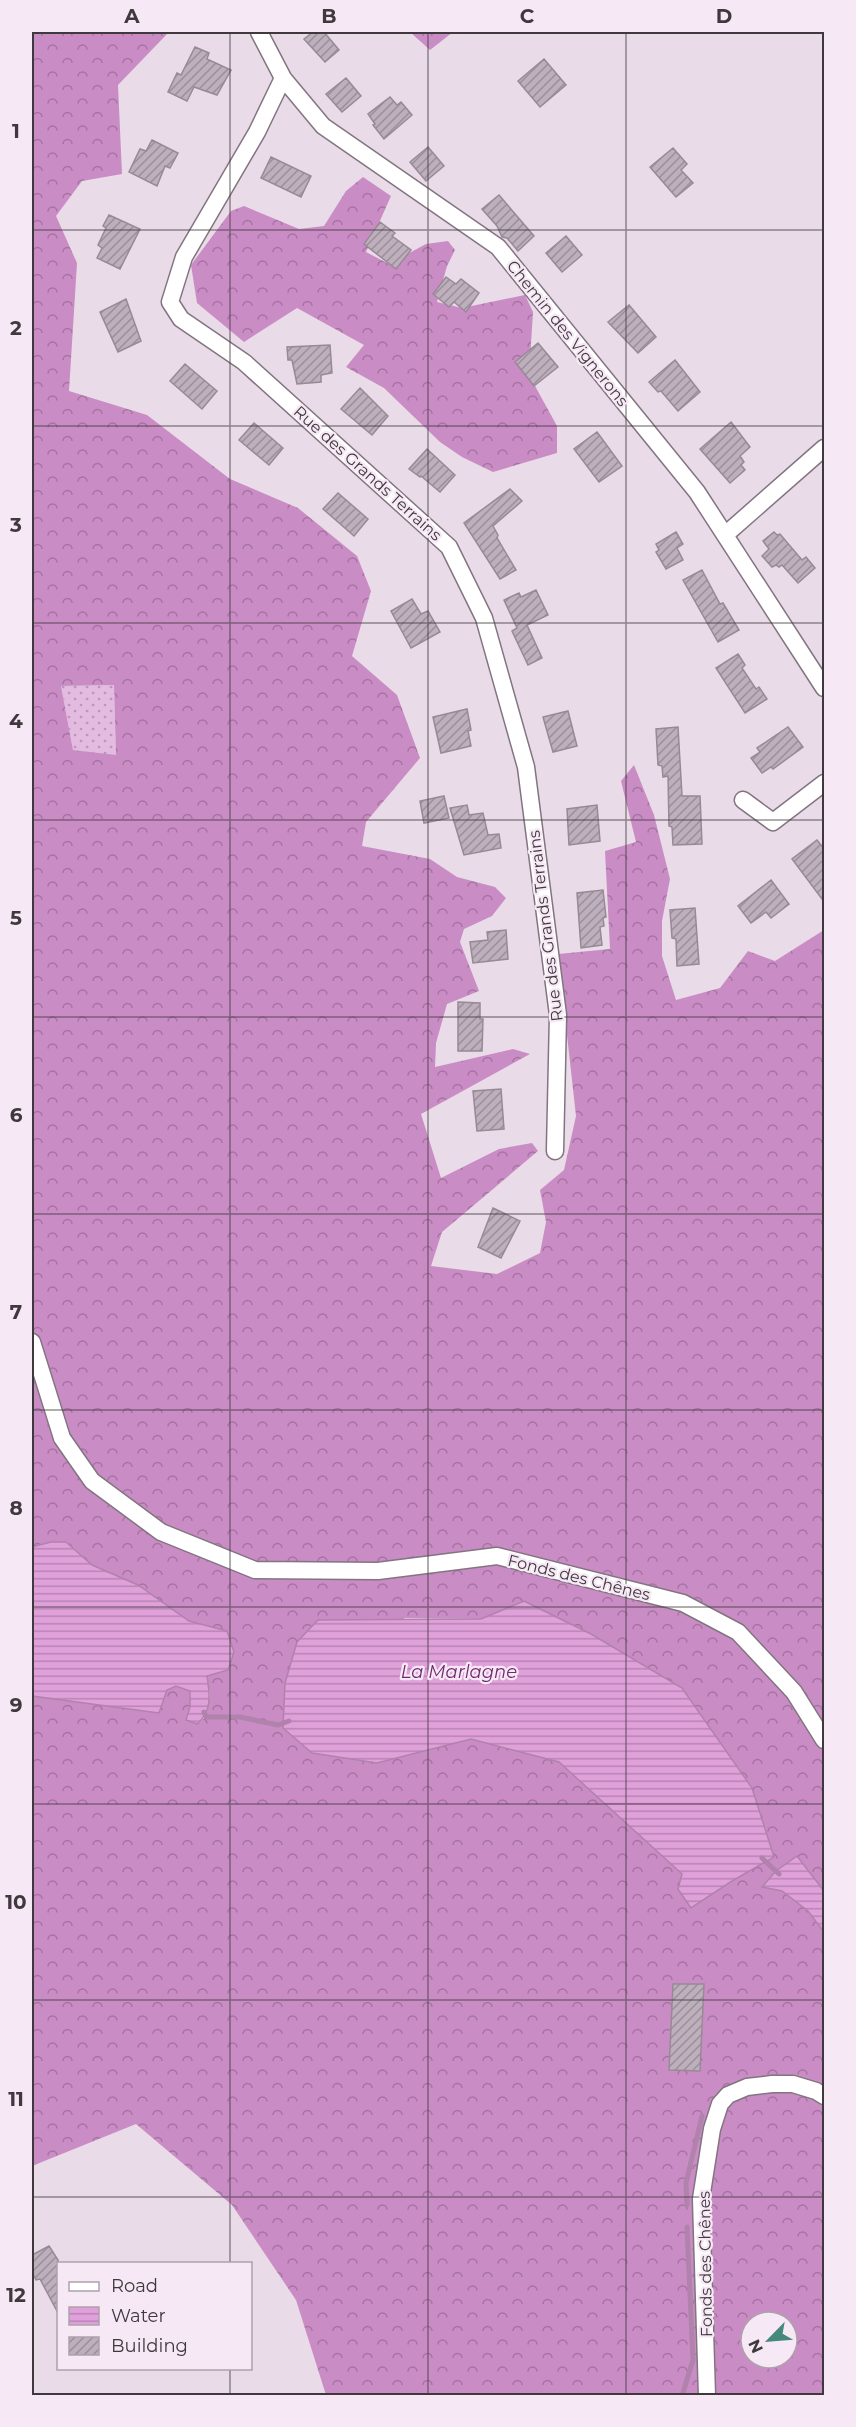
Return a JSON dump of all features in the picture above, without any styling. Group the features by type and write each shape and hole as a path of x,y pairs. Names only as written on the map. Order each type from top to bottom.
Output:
{"street":[{"name":"Chemin des Vignerons","path":"259,32 283,78 324,126 498,247 697,492 825,688"},
{"name":"Rue des Grands Terrains","path":"283,78 257,132 184,257 170,302 181,319 244,362 449,547 484,618 526,767 558,1015 555,1151"},
{"path":"725,536 825,448"},
{"path":"743,800 773,822 825,783"},
{"name":"Fonds des Chênes","path":"32,1342 62,1438 92,1481 160,1532 255,1569 378,1571 497,1556 683,1603 738,1632 794,1692 825,1740"},
{"name":"Fonds des Chênes","path":"708,2396 700,2199 712,2129 720,2104 728,2095 747,2087 772,2084 793,2084 825,2096"}],"shaded area":[{"path":"114,685 116,756 73,750 61,686"}],"green space":[{"path":"32,32 169,32 118,85 122,174 82,181 56,216 77,263 69,391 147,415 230,479 298,508 357,556 371,591 352,656 397,695 420,758 366,822 362,846 430,859 457,877 495,887 506,898 492,916 464,929 460,942 479,991 447,1004 436,1043 435,1067 513,1049 530,1054 421,1114 441,1178 499,1149 532,1143 538,1151 442,1232 431,1266 497,1274 540,1253 546,1222 540,1190 564,1170 576,1116 558,954 610,949 605,851 636,842 621,781 634,765 654,815 670,879 662,921 662,956 676,1000 720,988 748,951 775,961 824,930 824,1891 797,1856 762,1887 782,1891 808,1911 824,1932 824,2395 326,2395 296,2300 232,2205 136,2124 32,2166 32,1696 159,1713 167,1690 176,1686 190,1691 190,1707 186,1719 197,1724 206,1717 210,1695 207,1676 226,1631 189,1621 138,1585 92,1565 67,1542 51,1542 32,1547","holes":["114,685 116,755 73,750 61,686","524,1601 591,1634 682,1688 732,1881 691,1908 683,1874 559,1762 471,1739 404,1618 481,1619","673,1984 704,1984 700,2071 669,2070"]},
{"path":"410,32 453,32 430,50"},
{"path":"363,177 391,196 366,252 389,264 426,244 448,241 455,250 447,266 437,302 462,308 525,295 533,312 529,375 557,426 557,453 493,472 462,457 440,442 384,388 346,367 364,345 297,308 244,342 197,303 191,265 231,211 244,206 299,229 324,226 346,191"}],"water":[{"path":"51,1542 66,1542 92,1565 138,1585 189,1621 227,1631 234,1652 228,1670 207,1676 208,1709 197,1724 186,1720 190,1707 190,1691 176,1686 167,1690 159,1713 32,1696 32,1547"},
{"path":"524,1601 591,1634 682,1688 752,1788 774,1857 691,1908 678,1889 682,1874 559,1762 471,1739 377,1763 312,1753 283,1728 285,1683 297,1642 318,1620 481,1619"},
{"path":"797,1856 824,1891 824,1932 808,1911 782,1891 762,1887 776,1871"}],"building":[{"path":"313,32 324,32 339,50 325,62 304,39"},
{"path":"195,47 209,53 207,59 231,70 217,95 194,87 187,101 168,92 177,73 181,75"},
{"path":"544,59 566,85 540,107 518,81"},
{"path":"346,78 361,96 342,112 326,94"},
{"path":"390,97 397,105 401,102 412,115 384,139 368,114"},
{"path":"152,140 178,153 170,168 165,166 157,186 129,172 140,149 146,151"},
{"path":"428,147 444,166 426,181 410,162"},
{"path":"673,148 687,164 681,170 693,183 676,197 650,167"},
{"path":"271,157 311,176 301,197 261,178"},
{"path":"499,195 534,236 518,251 507,238 502,237 497,226 482,209"},
{"path":"109,215 140,229 120,269 97,258 102,248 98,245 106,228 103,226"},
{"path":"380,222 395,233 392,236 411,250 396,269 364,244"},
{"path":"566,236 582,255 562,272 546,253"},
{"path":"446,277 456,284 461,279 479,293 466,312 454,302 449,307 433,294"},
{"path":"126,299 141,341 118,352 100,312"},
{"path":"629,305 656,337 638,353 608,322"},
{"path":"538,343 558,367 534,386 515,362"},
{"path":"330,345 332,373 321,375 321,382 297,384 292,360 288,360 287,347"},
{"path":"675,360 700,392 678,411 661,391 658,392 649,382"},
{"path":"185,364 217,391 202,409 170,381"},
{"path":"360,388 388,416 372,435 341,409"},
{"path":"731,422 750,447 740,456 744,462 741,465 745,470 730,483 700,449"},
{"path":"254,423 283,448 269,465 239,440"},
{"path":"597,432 622,466 599,482 574,449"},
{"path":"427,449 455,475 440,492 409,469"},
{"path":"510,489 522,501 493,526 498,535 497,538 516,570 500,579 464,523"},
{"path":"338,493 368,519 354,536 323,509"},
{"path":"676,532 683,544 677,548 683,560 666,569 656,552 659,550 656,544"},
{"path":"774,532 777,535 780,534 802,560 806,557 815,568 798,583 782,565 772,567 762,556 769,549 763,541"},
{"path":"702,570 720,604 723,603 739,630 718,642 683,580"},
{"path":"536,590 548,615 527,625 542,658 528,665 512,631 517,628 504,600 519,593 521,597"},
{"path":"412,599 421,614 428,611 440,632 411,648 391,611"},
{"path":"738,654 745,665 742,668 756,689 759,687 767,699 745,713 716,668"},
{"path":"467,709 471,746 441,753 433,717"},
{"path":"568,711 577,746 553,752 543,717"},
{"path":"678,727 682,796 700,796 702,844 673,845 672,827 669,826 668,776 663,777 662,766 658,765 656,729"},
{"path":"788,727 803,747 773,769 771,767 762,773 751,758 760,752 757,748"},
{"path":"444,796 449,818 424,823 420,801"},
{"path":"467,805 469,815 483,813 488,835 499,834 501,848 464,855 450,808"},
{"path":"597,805 600,841 569,845 567,809"},
{"path":"817,840 825,850 825,903 792,859"},
{"path":"771,880 789,904 771,918 766,912 751,923 738,906"},
{"path":"603,890 606,917 603,918 604,926 600,927 602,945 581,948 577,893"},
{"path":"695,908 699,964 677,966 676,939 672,938 670,910"},
{"path":"506,930 508,959 473,963 470,942 488,940 487,932"},
{"path":"458,1002 480,1003 480,1019 483,1019 482,1051 458,1051"},
{"path":"501,1089 504,1129 477,1131 473,1091"},
{"path":"493,1208 520,1221 501,1258 478,1247"},
{"path":"673,1984 704,1984 700,2071 669,2070"},
{"path":"49,2246 58,2260 57,2311 40,2279 36,2280 32,2272 32,2255"}],"waterway":[{"name":"La Marlagne","path":"204,1712 206,1717 240,1717 278,1725 289,1721"},
{"name":"La Marlagne","path":"762,1858 779,1874"},
{"path":"687,2205 686,2183 702,2116"},
{"path":"682,2396 693,2360 687,2227"}]}
